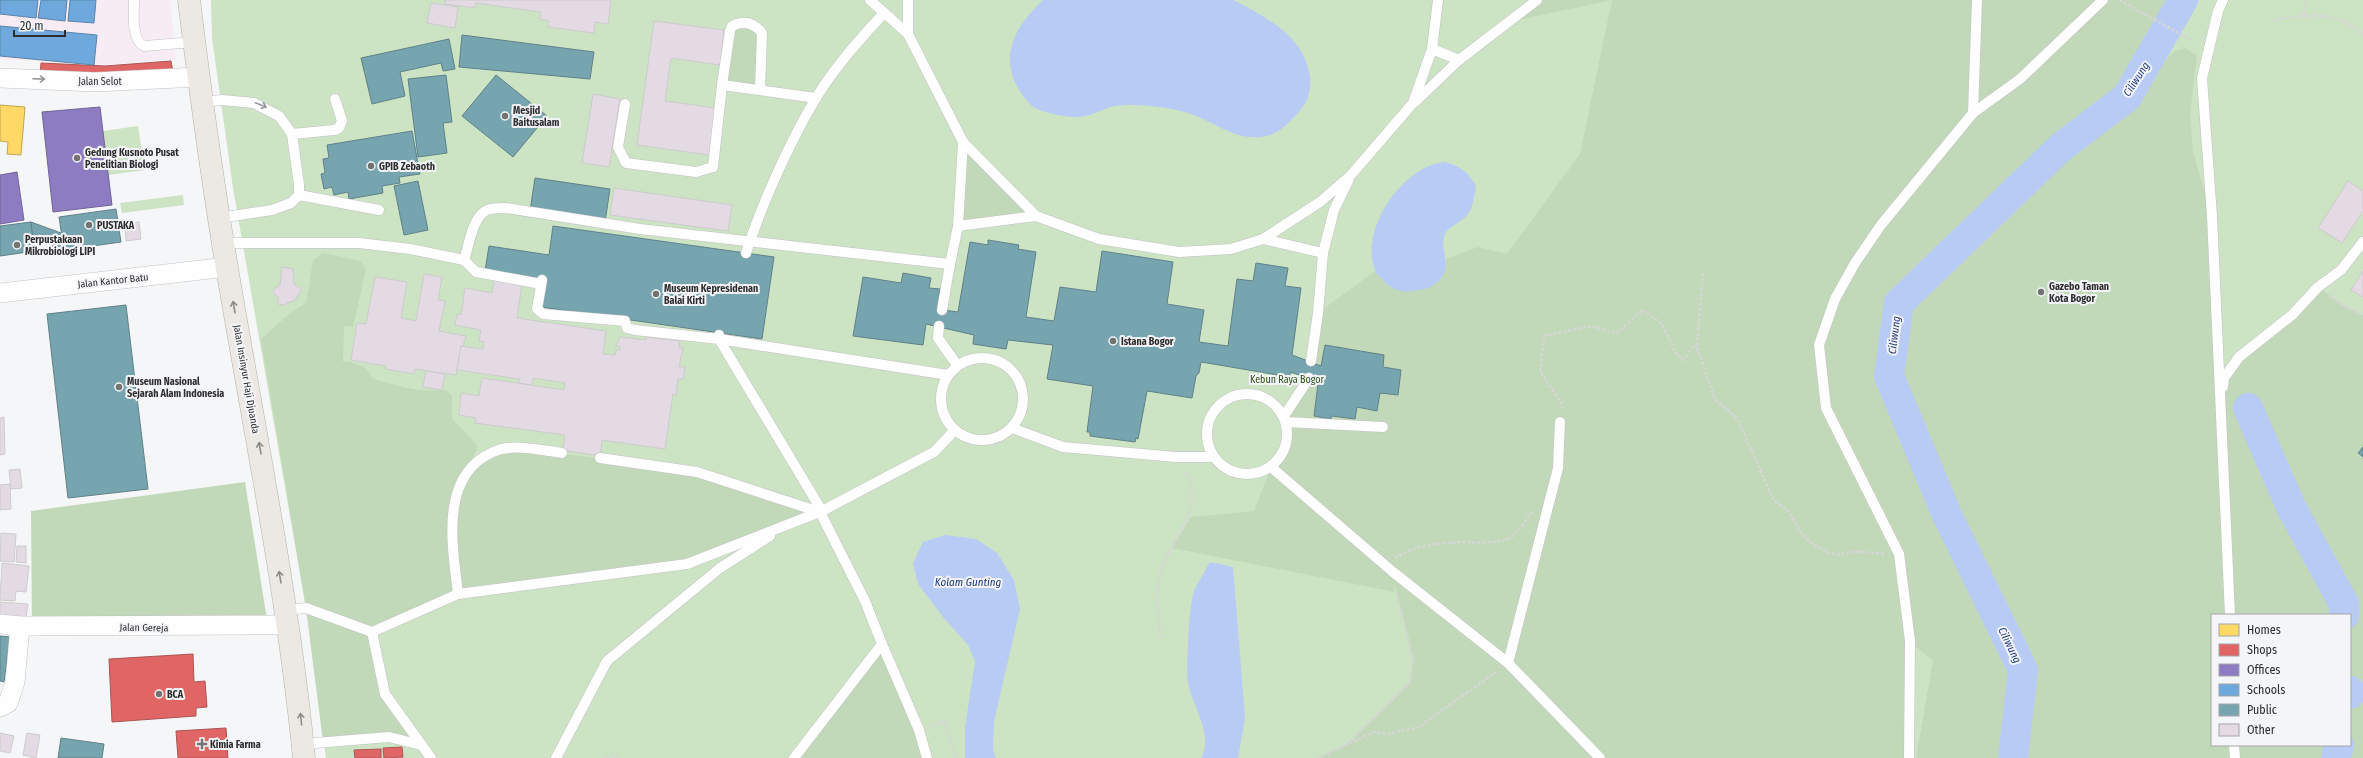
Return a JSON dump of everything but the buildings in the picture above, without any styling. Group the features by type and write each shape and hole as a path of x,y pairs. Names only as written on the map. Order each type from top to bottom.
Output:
{"main road":[{"name":"Jalan Insinyur Haji Djuanda","path":"189,0 219,218 262,463 286,618 304,751"}],"street":[{"name":"Jalan Selot","path":"0,78 95,82 199,77"},
{"name":"Jalan Kantor Batu","path":"0,293 227,267"},
{"name":"Jalan Gereja","path":"0,624 20,626 286,618"},
{"path":"0,707 8,703 15,682 20,626"}],"lane":[{"path":"134,0 136,36 140,44 144,46 194,42"},
{"path":"870,0 908,34 963,142 1036,216 1099,239 1179,252 1231,249 1263,239 1320,202 1351,175 1413,104 1459,60 1537,0"},
{"path":"908,0 908,34"},
{"path":"1413,104 1433,44 1438,0"},
{"path":"1973,113 1976,0"},
{"path":"1910,758 1910,641 1899,554 1826,408 1819,344 1835,299 1855,263 1881,225 1973,113 2020,79 2104,0"},
{"path":"2223,0 2218,11 2202,78 2212,216 2230,614"},
{"path":"746,253 778,172 816,98 865,34 884,13"},
{"path":"624,104 618,148 626,163 696,172 713,167 722,85 730,31 732,26 737,23 748,23 757,27 762,33 760,90"},
{"path":"1433,44 1459,60"},
{"path":"722,85 816,98"},
{"path":"292,134 334,130 339,128 342,121 335,99"},
{"path":"202,102 222,100 254,103 279,116 292,134 299,185 298,195 291,203 272,210 219,218"},
{"path":"942,310 958,226 963,142"},
{"path":"1311,361 1318,313 1323,253 1334,210 1351,175"},
{"path":"298,195 379,210"},
{"path":"464,260 476,223 487,210 506,208 639,233 750,241 950,264"},
{"path":"958,226 1036,216"},
{"path":"1263,239 1323,253"},
{"path":"2220,400 2223,394 2224,378 2239,356 2292,315 2318,287 2341,270 2363,242"},
{"path":"223,243 359,243 410,249 464,260 476,272 542,282 537,309 542,314 625,320 627,328 635,330 719,336 948,375"},
{"path":"939,326 938,338 957,365"},
{"path":"719,336 821,512 865,601 919,730 927,758"},
{"path":"983,358 996,360 1008,367 1017,378 1022,390 1023,404 1020,417 1012,428 998,437 981,440 965,436 954,430 945,418 941,407 943,385 948,375 957,365 969,359 983,358"},
{"path":"1285,419 1309,378"},
{"path":"1239,394 1252,394 1265,397 1276,405 1285,419 1288,435 1286,447 1280,458 1271,467 1256,473 1241,474 1226,468 1214,457 1208,445 1208,426 1216,407 1226,399 1239,394"},
{"path":"1285,419 1383,428"},
{"path":"1508,663 1558,468 1560,422"},
{"path":"1012,428 1062,447 1176,457 1214,457"},
{"path":"286,618 306,608 372,632 458,594 687,564 821,512 934,452 954,430"},
{"path":"458,594 452,526 456,498 465,475 477,462 493,451 511,448 562,453"},
{"path":"600,458 698,472 821,512"},
{"path":"1271,467 1393,572 1508,663 1600,758"},
{"path":"556,758 607,661 720,568 790,524"},
{"path":"372,632 385,694 431,758"},
{"path":"794,758 882,644"},
{"path":"304,751 389,737 421,745"},
{"path":"2234,746 2235,758"}],"path":[{"path":"2119,0 2191,40"},
{"path":"2304,14 2305,0"},
{"path":"2275,20 2304,14 2328,17 2356,28 2363,35"},
{"path":"1703,273 1697,347 1715,399 1738,418 1774,501 1788,510 1801,533 1815,546 1840,555 1855,551 1870,554 1899,554"},
{"path":"2318,287 2344,306 2363,315"},
{"path":"1560,422 1563,406 1540,371 1544,336 1591,326 1617,333 1642,310 1662,324 1677,355 1684,360 1692,347 1697,347"},
{"path":"1161,637 1156,595 1160,573 1172,546 1190,517 1192,502 1192,486 1176,457"},
{"path":"1348,743 1410,683 1413,659 1400,609 1393,572 1394,559 1406,551 1458,542 1492,542 1513,536 1534,508"},
{"path":"1318,758 1374,732 1389,734 1419,727 1508,663"},
{"path":"919,730 945,721 956,758"},
{"path":"606,758 611,755 620,758"}],"shaded area":[{"path":"0,0 170,0 176,59 106,65 0,59"}],"green space":[{"name":"Kebun Raya Bogor","path":"211,0 2363,0 2363,758 326,758 306,608 233,188 212,38"},
{"path":"1537,0 1612,0 1509,22"},
{"path":"1612,0 2183,0 2127,97 2060,148 1910,292 2061,157 2127,105 2173,52 2185,48 2197,55 2190,115 2193,152 2212,216 2224,378 2318,287 2344,306 2363,315 2363,446 2357,454 2363,459 2363,758 1916,758 1933,661 1910,642 1910,758 1318,758 1348,743 1410,683 1413,659 1394,581 1395,592 1172,548 1191,517 1254,511 1271,467 1280,458 1286,447 1286,422 1309,378 1318,384 1314,416 1331,419 1332,416 1355,419 1357,407 1377,410 1380,393 1398,395 1401,370 1383,367 1384,355 1325,345 1321,366 1311,361 1318,313 1375,271 1391,288 1442,278 1446,259 1478,247 1507,254 1580,154","holes":["1899,398 2015,653 1960,543"]},
{"path":"732,26 757,27 760,90 722,85"},
{"path":"138,126 145,170 109,175 103,131"},
{"path":"963,142 1036,216 958,226"},
{"path":"183,195 184,205 122,213 120,203"},
{"path":"323,253 361,261 366,270 353,327 344,326 343,362 348,361 366,368 373,379 417,390 446,390 452,395 452,419 478,446 466,473 493,451 530,449 687,471 820,512 687,564 458,594 372,632 385,694 421,745 389,737 323,742 306,608 261,339 289,314 306,303 313,260"},
{"path":"245,482 268,626 32,626 31,511"},
{"path":"882,644 928,758 794,758"}],"water":[{"path":"1043,0 1233,0 1271,21 1293,40 1301,51 1307,64 1310,78 1308,98 1300,111 1285,126 1272,135 1261,137 1241,136 1197,116 1162,107 1121,105 1110,107 1081,117 1044,112 1031,105 1020,91 1012,75 1010,60 1013,40 1029,15"},
{"path":"1444,162 1455,165 1463,170 1476,186 1471,208 1461,221 1451,227 1445,234 1443,245 1446,262 1444,273 1441,278 1428,288 1407,291 1396,290 1387,284 1375,270 1372,254 1373,237 1379,219 1388,202 1400,187 1414,175 1429,166"},
{"name":"Kolam Gunting","path":"945,535 976,539 997,553 1014,580 1020,609 994,721 993,750 996,758 965,758 965,728 975,661 968,645 944,618 918,584 913,563 923,542"},
{"path":"1210,562 1233,567 1245,718 1238,758 1201,758 1205,749 1204,730 1188,682 1188,636 1192,598 1194,591"}],"waterway":[{"name":"Ciliwung","path":"2013,758 2023,670 1947,515 1889,376 1899,303 2060,148 2127,97 2183,0"},
{"path":"2248,408 2291,507 2344,604 2344,614"},
{"path":"2336,758 2339,746"}],"place":[{"name":"Mesjid Baitusalam","path":"505,116"},
{"name":"Gedung Kusnoto Pusat Penelitian Biologi","path":"77,158"},
{"name":"GPIB Zebaoth","path":"371,166"},
{"name":"PUSTAKA","path":"89,225"},
{"name":"Perpustakaan Mikrobiologi LIPI","path":"17,245"},
{"name":"Gazebo Taman Kota Bogor","path":"2041,292"},
{"name":"Museum Kepresidenan Balai Kirti","path":"656,294"},
{"name":"Istana Bogor","path":"1113,341"},
{"name":"Museum Nasional Sejarah Alam Indonesia","path":"119,387"},
{"name":"BCA","path":"159,694"},
{"name":"Kimia Farma","path":"202,744"}]}
